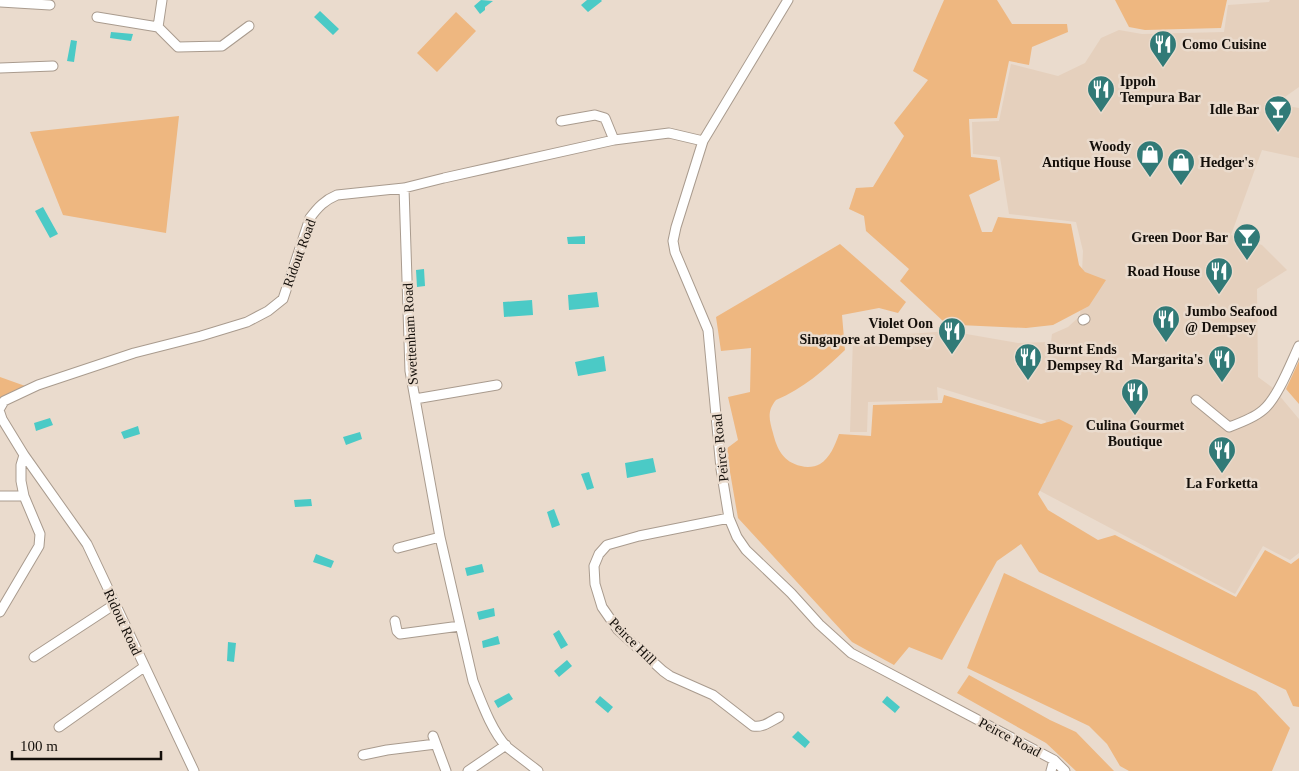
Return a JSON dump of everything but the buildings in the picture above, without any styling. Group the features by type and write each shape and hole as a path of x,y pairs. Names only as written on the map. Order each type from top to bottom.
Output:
{"street":[{"path":"158,27 162,0"},
{"name":"Peirce Road","path":"788,0 702,141 673,241 675,252 708,330 721,469 729,518 737,537 751,556 791,592 819,624 851,653 1054,760 1065,771"},
{"path":"0,2 50,6"},
{"path":"97,17 158,27 176,46 182,48 222,46 249,26"},
{"path":"0,68 53,66"},
{"path":"561,121 595,114 604,118 610,126 614,140"},
{"name":"Ridout Road","path":"0,408 4,401 38,385 134,353 247,322 268,311 283,299 310,218 317,207 328,198 337,195 404,188 614,140 669,133 702,141"},
{"name":"Swettenham Road","path":"404,188 410,371 440,537 460,626 473,681 495,729 506,745 538,771"},
{"path":"1196,400 1229,427 1251,418 1264,410 1272,400 1299,346"},
{"path":"415,399 497,385"},
{"name":"Ridout Road","path":"0,413 24,454 87,544 194,771"},
{"path":"0,612 39,546 40,534 24,496 21,473 24,454"},
{"path":"0,496 24,496"},
{"name":"Peirce Hill","path":"729,518 640,536 608,545 599,554 594,566 595,584 602,606 618,630 670,676 713,695 753,726 759,727 779,716"},
{"path":"398,548 440,537"},
{"path":"34,657 115,604"},
{"path":"395,621 397,631 400,634 460,626"},
{"path":"58,727 144,667"},
{"path":"363,755 435,740 446,771"},
{"path":"468,771 506,745"},
{"name":"Peirce Road","path":"1052,771 1054,760"}],"shaded area":[{"path":"944,0 997,0 1012,24 1067,24 1068,32 1032,47 1029,65 1009,61 997,118 969,119 971,157 997,160 1000,180 969,195 982,232 992,232 998,217 1071,224 1079,265 1085,272 1106,280 1089,306 1053,325 1026,328 959,325 944,322 900,281 909,269 866,231 864,216 849,209 856,188 873,187 904,136 894,123 928,80 913,71"},
{"path":"1115,0 1227,0 1221,28 1145,30 1129,27"},
{"path":"1270,0 1299,0 1299,87 1275,104 1299,108 1299,158 1262,150 1231,235 1262,245 1287,270 1257,289 1258,377 1273,388 1299,419 1299,553 1290,560 1263,546 1235,594 1027,484 1046,421 937,387 938,400 868,402 867,432 850,432 853,338 949,331 1018,343 1051,342 1052,334 1068,327 1080,316 1083,251 1076,222 1009,214 1000,157 973,154 972,122 999,121 1011,64 1058,76 1085,63 1101,38 1119,30 1142,34 1224,32 1228,5 1269,2"},
{"path":"456,12 476,31 437,72 417,53"},
{"path":"179,116 166,233 63,215 30,132"},
{"path":"840,244 906,302 898,313 879,308 842,315 845,350 804,385 776,400 771,408 770,419 777,444 785,458 801,466 813,466 820,464 827,458 839,434 871,436 873,405 942,403 944,395 1041,424 1059,419 1073,426 1038,494 1048,510 1098,540 1115,535 1236,597 1265,550 1291,564 1299,558 1299,707 1293,706 1286,690 1039,572 1021,544 997,561 942,660 909,647 894,665 852,642 738,518 726,449 738,440 728,397 750,392 751,348 721,351 716,317"},
{"path":"1299,361 1299,404 1286,389"},
{"path":"0,377 28,387 0,403"},
{"path":"1004,573 1256,692 1290,728 1272,771 1129,771 1120,766 1107,744 1089,726 967,668"},
{"path":"969,675 1050,720 1076,732 1114,771 1076,771 1046,743 957,693"}],"water":[{"path":"481,0 493,1 480,14 474,6"},
{"path":"587,0 602,1 588,12 581,5"},
{"path":"320,11 339,29 333,35 314,17"},
{"path":"111,32 133,34 131,41 110,38"},
{"path":"71,40 77,41 74,62 67,61"},
{"path":"43,207 58,234 50,238 35,211"},
{"path":"585,236 585,244 568,244 567,237"},
{"path":"424,269 425,286 417,287 416,270"},
{"path":"597,292 599,307 569,310 568,295"},
{"path":"532,300 533,315 504,317 503,302"},
{"path":"604,356 606,371 578,376 575,362"},
{"path":"50,418 53,425 36,431 34,423"},
{"path":"138,426 140,434 124,439 121,432"},
{"path":"360,432 362,439 346,445 343,437"},
{"path":"653,458 656,472 627,478 625,463"},
{"path":"589,472 594,488 587,490 581,474"},
{"path":"311,499 312,506 295,507 294,500"},
{"path":"554,509 560,525 552,528 547,512"},
{"path":"316,554 334,561 331,568 313,562"},
{"path":"482,564 484,572 467,576 465,568"},
{"path":"494,608 495,616 479,620 477,612"},
{"path":"559,630 568,645 561,649 553,634"},
{"path":"498,636 500,644 483,648 482,641"},
{"path":"228,642 236,643 234,662 227,661"},
{"path":"567,660 572,666 559,677 554,671"},
{"path":"509,693 513,699 498,708 494,701"},
{"path":"600,696 613,707 608,713 595,702"},
{"path":"887,696 900,707 895,713 882,702"},
{"path":"798,731 810,742 805,748 792,737"}],"place":[{"name":"Como Cuisine","path":"1163,68"},
{"name":"Ippoh Tempura Bar","path":"1101,113"},
{"name":"Idle Bar","path":"1278,133"},
{"name":"Woody Antique House","path":"1150,178"},
{"name":"Hedger's","path":"1181,186"},
{"name":"Green Door Bar","path":"1247,261"},
{"name":"Road House","path":"1219,295"},
{"name":"Jumbo Seafood @ Dempsey","path":"1166,343"},
{"name":"Violet Oon Singapore at Dempsey","path":"952,355"},
{"name":"Burnt Ends Dempsey Rd","path":"1028,381"},
{"name":"Margarita's","path":"1222,383"},
{"name":"Culina Gourmet Boutique","path":"1135,416"},
{"name":"La Forketta","path":"1222,474"}]}
